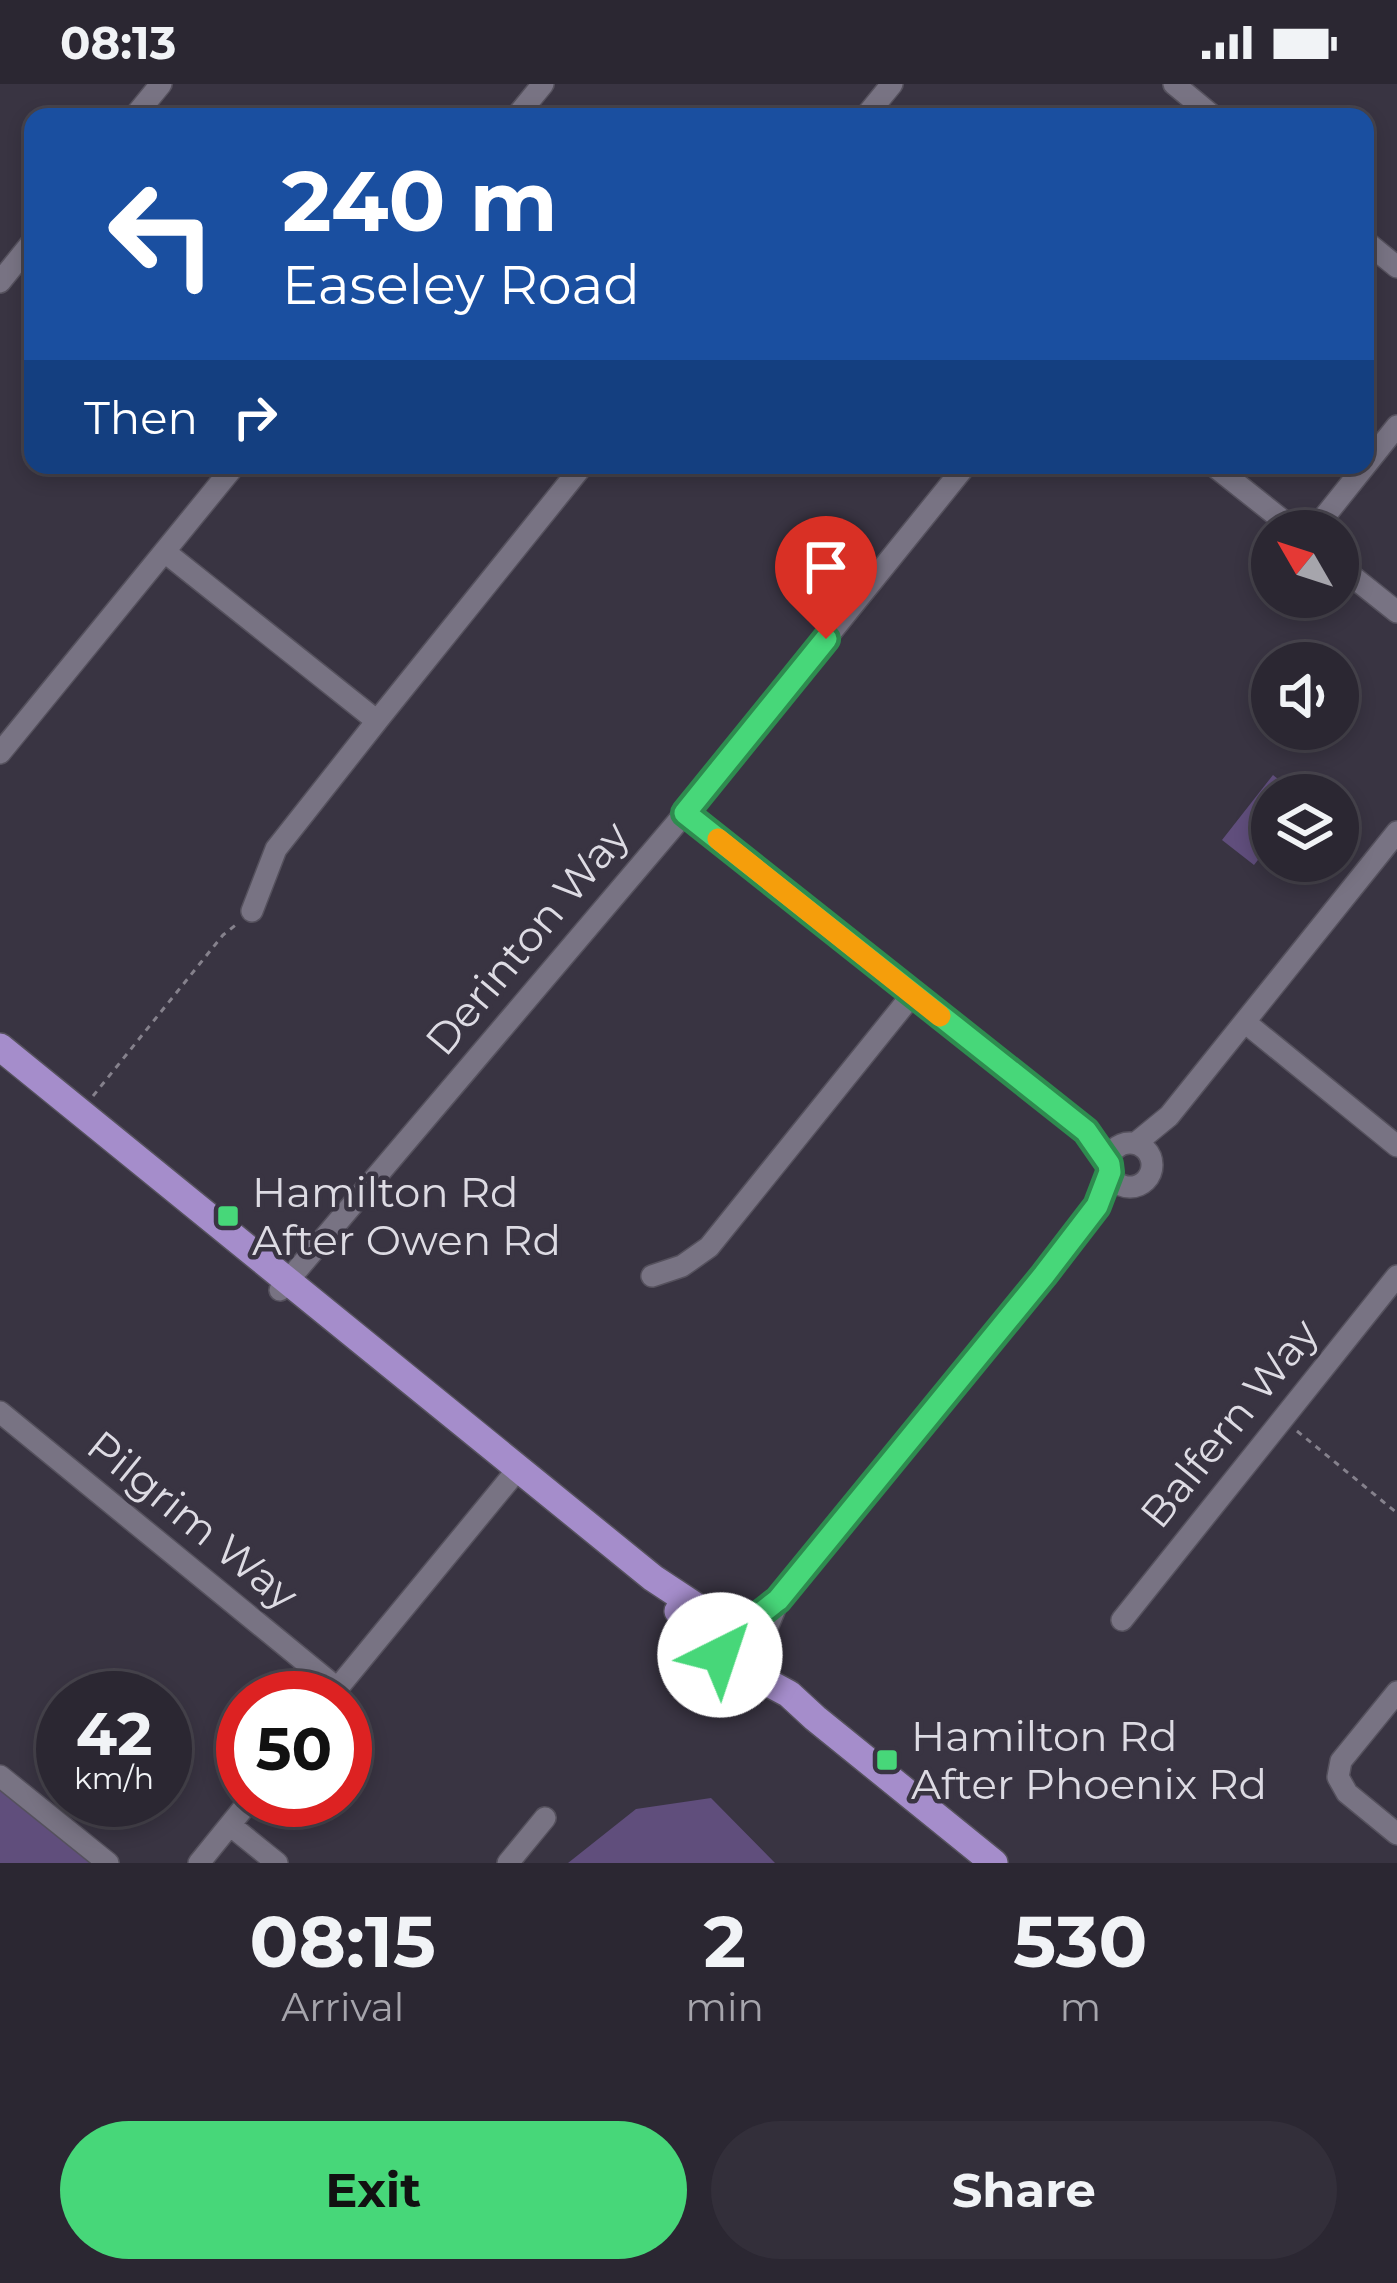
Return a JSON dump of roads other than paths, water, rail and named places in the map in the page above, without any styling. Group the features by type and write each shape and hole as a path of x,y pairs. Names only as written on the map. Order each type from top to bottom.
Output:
{"main road":[{"path":"0,1047 659,1598 745,1634 789,1694 815,1718 994,1863"},
{"path":"0,1065 284,1286"},
{"path":"745,1634 761,1658 742,1669 789,1694"}],"street":[{"path":"141,108 161,84"},
{"path":"523,108 543,84"},
{"path":"872,108 892,84"},
{"path":"1174,84 1203,108"},
{"path":"0,281 24,252"},
{"path":"1374,454 1397,425"},
{"path":"0,753 228,474"},
{"path":"252,911 276,849 576,474"},
{"name":"Derinton Way","path":"284,1286 685,813 959,474"},
{"path":"1224,474 1270,510"},
{"path":"1330,510 1358,474"},
{"path":"165,553 377,721"},
{"path":"1359,582 1397,612"},
{"path":"685,813 1086,1131 1138,1148 1151,1170 1148,1178 1097,1206"},
{"path":"745,1634 778,1600 1097,1206 1113,1152 1138,1148 1169,1117 1397,832"},
{"path":"652,1276 682,1266 709,1247 912,995"},
{"path":"1246,1023 1397,1146"},
{"path":"1086,1131 1117,1181 1132,1186"},
{"name":"Balfern Way","path":"1122,1620 1397,1276"},
{"name":"Pilgrim Way","path":"0,1412 308,1671"},
{"path":"352,1671 514,1473"},
{"path":"1397,1692 1341,1761 1338,1777 1347,1793 1397,1834"},
{"path":"0,1776 108,1863"},
{"path":"508,1863 545,1818"},
{"path":"199,1863 228,1827"},
{"path":"233,1827 278,1863"}],"place":[{"name":"Hamilton Rd After Owen Rd","path":"228,1216"},
{"name":"Hamilton Rd After Phoenix Rd","path":"887,1760"}]}
